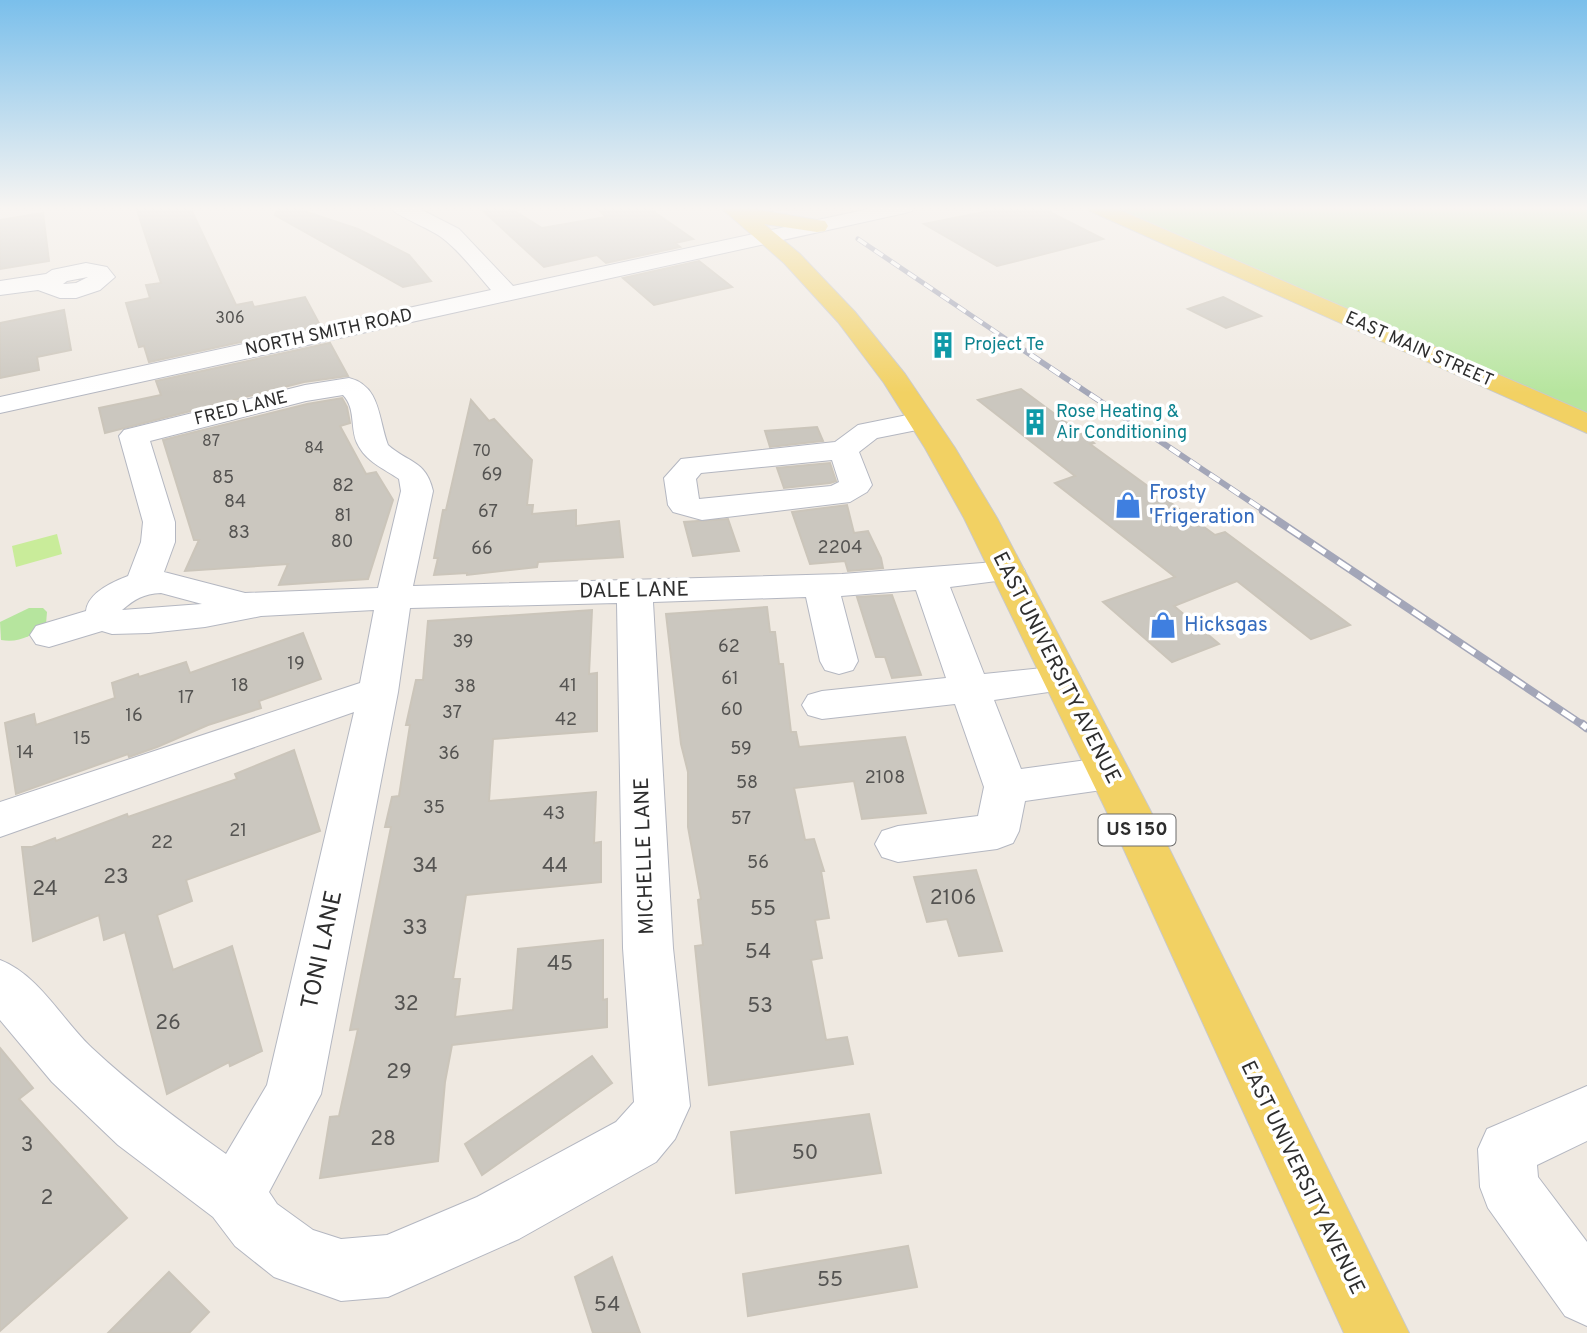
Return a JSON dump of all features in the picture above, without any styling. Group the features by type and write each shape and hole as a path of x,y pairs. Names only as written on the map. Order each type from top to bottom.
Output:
{"main road":[{"name":"EAST UNIVERSITY AVENUE","path":"799,269 828,296 870,345 922,421 1008,571 1109,773 1377,1333"},
{"name":"EAST MAIN STREET","path":"1237,269 1587,424"}],"street":[{"path":"484,269 508,294"},
{"name":"NORTH SMITH ROAD","path":"0,405 508,294 587,269"},
{"path":"0,288 49,281"},
{"name":"FRED LANE","path":"144,581 158,542 159,522 134,436 305,393 349,386"},
{"name":"TONI LANE","path":"234,1196 293,1094 377,692 399,567 417,491 414,476 377,452 370,440 368,414 355,390 349,386"},
{"path":"843,450 856,485 839,495 702,510 684,505 680,478 692,465 843,450 868,431 922,421"},
{"path":"755,459 770,502"},
{"name":"DALE LANE","path":"107,617 112,622 138,623 197,617 260,605 635,589 821,586 1008,571"},
{"path":"898,844 997,831 1006,787 929,578"},
{"path":"49,635 107,617 103,608 112,597 144,581"},
{"name":"DALE LANE","path":"144,581 172,584 260,605"},
{"path":"821,586 839,661"},
{"name":"MICHELLE LANE","path":"234,1196 256,1224 296,1255 341,1270 388,1266 498,1218 636,1143 655,1120 662,1106 648,948 635,589"},
{"path":"822,705 1062,679"},
{"path":"0,820 377,692"},
{"path":"1006,787 1109,773"},
{"path":"0,984 71,1064 138,1125 234,1196"},
{"path":"1587,1113 1507,1149 1509,1187 1587,1294"}],"green space":[{"path":"1242,269 1587,269 1587,423"},
{"path":"57,534 62,554 16,567 12,546"},
{"path":"29,608 43,608 47,612 46,624 25,638 1,640 0,622"}],"building":[{"path":"156,269 219,269 236,305 252,302 254,307 305,297 320,325 149,362 144,346 139,347 126,303 150,298 146,285 161,283"},
{"path":"371,269 421,269 431,281 403,287"},
{"path":"662,269 709,269 732,287 654,305 623,278"},
{"path":"1223,297 1261,316 1226,328 1188,309"},
{"path":"64,310 71,350 37,357 39,370 0,378 0,323"},
{"path":"330,343 348,376 304,382 105,433 99,408 161,395 156,381"},
{"path":"1021,389 1094,443 1090,444 1215,535 1225,532 1350,625 1311,639 1237,581 1174,606 1219,644 1172,662 1103,602 1175,577 1055,483 1075,476 978,400"},
{"path":"342,398 350,423 340,426 366,474 376,472 393,500 368,579 279,585 288,564 185,571 199,540 194,540 163,440 307,404"},
{"path":"471,400 489,421 494,419 532,460 527,505 533,505 532,514 576,510 576,526 619,521 623,557 538,562 537,567 467,575 434,575 438,558 434,558 443,510 446,510"},
{"path":"817,427 823,441 770,447 765,431"},
{"path":"830,463 836,481 784,488 777,468"},
{"path":"847,505 854,533 868,531 883,568 848,571 845,561 810,564 792,512"},
{"path":"728,519 739,551 693,556 684,522"},
{"path":"892,595 921,675 892,678 885,657 876,657 857,597"},
{"path":"767,607 770,632 775,632 779,664 783,664 791,732 796,732 799,747 905,737 926,813 862,819 854,781 794,788 805,840 814,839 824,871 821,871 829,918 815,920 822,958 811,960 826,1040 847,1037 853,1064 709,1085 695,946 703,945 698,900 701,899 688,827 688,772 681,744 666,614"},
{"path":"592,610 589,674 597,673 597,731 493,739 489,801 596,792 594,843 601,842 601,882 466,895 453,979 460,979 455,1017 513,1010 518,949 603,940 603,1000 607,999 607,1027 452,1045 445,1082 438,1161 320,1178 330,1117 339,1116 358,1029 350,1030 391,827 385,827 392,797 399,796 410,725 406,725 416,680 423,680 428,621"},
{"path":"303,633 321,679 259,701 261,708 208,725 129,757 128,754 16,794 5,723 34,714 36,725 115,698 112,683 138,674 139,677 186,662 190,673"},
{"path":"294,750 320,831 186,880 192,901 157,915 173,970 232,946 262,1051 230,1066 229,1062 167,1094 125,932 104,940 99,915 33,941 22,847 32,847 55,838 56,841 127,814 128,817 237,779 235,774"},
{"path":"976,870 1002,951 959,956 947,919 927,922 914,877"},
{"path":"0,1048 33,1088 19,1099 127,1218 0,1331"},
{"path":"592,1056 612,1083 482,1175 465,1144"},
{"path":"869,1114 881,1173 736,1193 731,1132"},
{"path":"908,1246 917,1287 748,1316 743,1274"},
{"path":"612,1257 640,1333 593,1333 575,1277"},
{"path":"169,1272 209,1312 189,1333 108,1333"}],"railway":[{"path":"903,269 1012,343"},
{"path":"1010,341 1266,512"},
{"path":"1263,511 1584,726"},
{"path":"1582,724 1587,728"}],"place":[{"name":"Project Te","path":"943,345"},
{"name":"Rose Heating & Air Conditioning","path":"1035,422"},
{"name":"Frosty 'Frigeration","path":"1128,505"},
{"name":"Hicksgas","path":"1163,625"}]}
